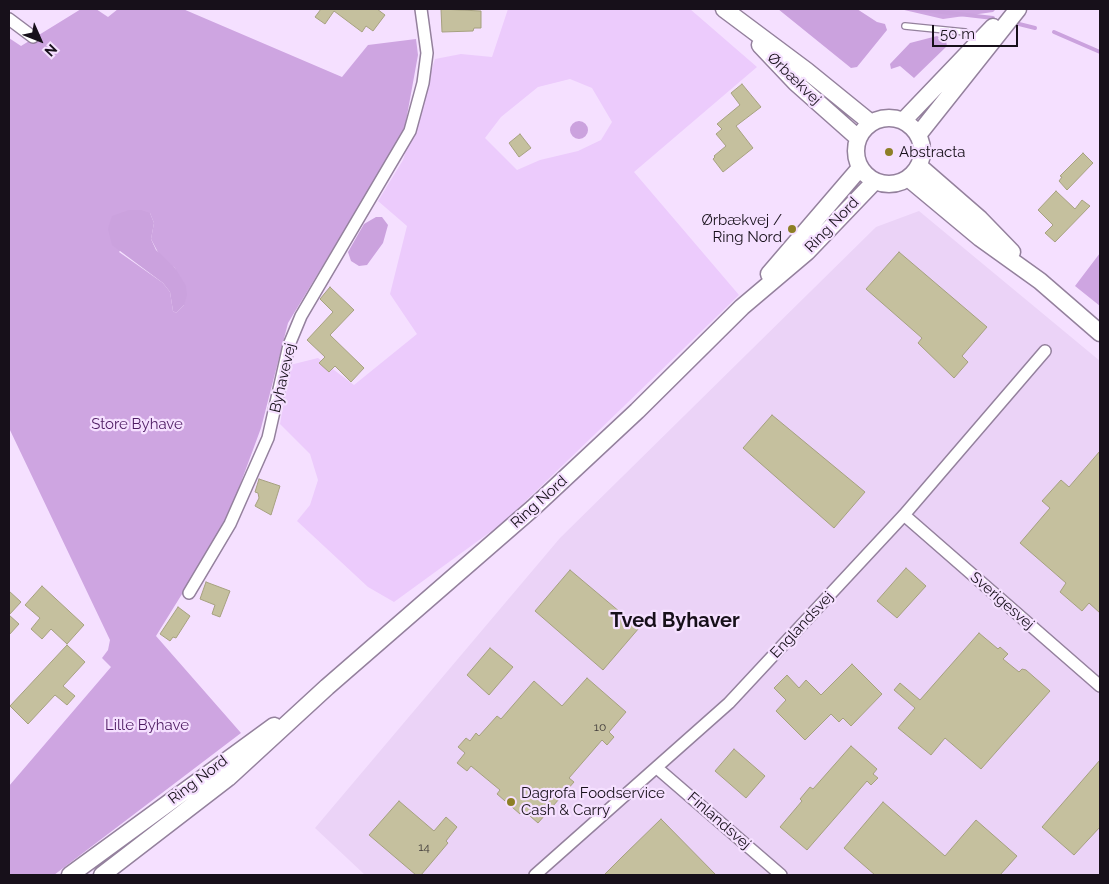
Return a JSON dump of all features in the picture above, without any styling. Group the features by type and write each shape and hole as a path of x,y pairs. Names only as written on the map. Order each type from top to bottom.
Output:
{"main road":[{"path":"903,121 1011,9"},
{"path":"918,135 1018,9"},
{"name":"Ørbækvej","path":"728,13 807,71 871,123"},
{"name":"Ørbækvej","path":"728,13 796,83 858,138"},
{"path":"892,118 912,126 918,135 922,156 919,166 908,178 898,183 886,184 875,181 860,168 856,148 858,138 871,123 881,119 892,118"},
{"path":"919,166 980,218 1040,281"},
{"name":"Ring Nord","path":"742,307 799,237 860,168"},
{"path":"908,178 980,238 1040,281 1100,333"},
{"name":"Ring Nord","path":"109,873 228,778 327,687 533,508 637,411 742,307 806,252 875,181"},
{"name":"Ring Nord","path":"70,875 228,757 327,687"},
{"path":"99,854 109,873"}],"street":[{"name":"Byhavevej","path":"189,594 230,524 268,438 289,345 301,316 402,147 416,115 427,54 421,9"},
{"path":"9,19 33,38"},
{"name":"Englandsvej","path":"535,875 729,703 904,515 1045,351"},
{"name":"Sverigesvej","path":"904,515 1100,686"},
{"name":"Finlandsvej","path":"657,768 781,875"}],"lane":[{"path":"905,26 965,32 977,43"}],"shaded area":[{"path":"508,9 690,9 757,67 634,172 739,295 504,522 394,602 368,587 297,521 310,505 318,480 310,454 280,424 290,365 318,358 354,385 417,334 390,294 407,226 378,201 403,160 435,59 461,54 492,57","holes":["570,79 592,88 612,122 601,140 578,151 540,160 517,170 485,138 501,117 538,87"]},
{"path":"778,9 857,9 877,22 885,24 887,30 857,67 851,68"},
{"path":"937,36 946,41 947,46 914,78 900,66 891,69 890,64 910,43"},
{"path":"575,121 583,121 588,126 586,137 575,139 570,134 570,126"},
{"path":"129,210 141,210 150,213 154,223 151,239 156,250 175,268 186,286 187,295 184,305 176,313 173,311 170,292 163,283 112,245 108,229 112,216"},
{"path":"919,211 1100,361 1100,875 365,875 315,828 560,538 876,227"},
{"path":"376,217 382,217 388,225 383,243 367,265 359,266 351,261 348,252 364,224"}],"green space":[{"name":"Store Byhave","path":"81,9 96,9 108,17 118,9 183,9 342,77 368,45 416,39 418,55 404,132 288,323 261,428 226,523 156,636 241,733 54,875 9,875 9,786 111,667 102,658 108,650 110,640 9,428 9,38 21,46","holes":["150,213 154,223 151,239 161,258 175,268 184,305 176,313 173,311 170,292 163,283 119,252"]},
{"path":"900,9 996,9 993,12 943,19"},
{"path":"1100,253 1100,306 1075,286"}],"building":[{"path":"321,9 377,9 385,15 373,31 366,26 362,32 334,11 325,24 315,17"},
{"path":"441,9 481,11 481,28 474,28 473,31 442,32"},
{"path":"742,84 761,107 736,126 753,148 723,172 713,159 726,146 716,134 722,129 717,124 740,105 731,93"},
{"path":"520,134 531,148 519,157 509,143"},
{"path":"1083,153 1093,163 1067,190 1059,181 1062,177 1060,176"},
{"path":"1056,191 1075,209 1082,200 1090,206 1055,242 1045,233 1053,225 1038,210"},
{"path":"899,252 987,327 962,356 968,362 954,378 918,343 922,338 866,289"},
{"path":"330,287 354,310 330,335 364,368 351,382 335,366 329,372 319,363 325,357 307,340 333,312 320,299"},
{"path":"772,415 865,492 834,528 743,448"},
{"path":"1100,451 1100,613 1089,603 1082,611 1060,592 1066,583 1020,543 1050,508 1042,501 1061,480 1069,487"},
{"path":"259,479 280,486 271,515 255,506 259,498 258,493 255,492"},
{"path":"906,568 926,586 897,618 877,601"},
{"path":"570,570 639,628 603,670 535,611"},
{"path":"206,582 230,591 220,617 212,614 215,605 200,599"},
{"path":"42,586 84,625 67,644 51,629 42,639 31,629 40,618 25,605"},
{"path":"9,591 21,602 9,615"},
{"path":"178,607 190,616 176,638 173,637 170,641 160,634"},
{"path":"9,615 19,624 9,635"},
{"path":"979,633 998,649 1000,647 1008,654 1003,659 1019,672 1022,669 1026,670 1050,691 981,769 945,738 931,755 898,728 915,708 894,690 900,683 920,700"},
{"path":"67,645 85,662 63,686 75,696 67,705 55,695 28,724 10,706"},
{"path":"490,648 513,667 489,695 467,675"},
{"path":"852,664 882,694 851,726 843,718 839,722 831,714 805,740 776,711 786,700 774,688 787,675 799,688 806,680 821,695"},
{"path":"587,678 626,712 609,732 614,737 607,745 602,740 569,778 574,782 538,823 523,810 520,814 497,794 500,790 471,766 467,771 457,763 465,753 458,747 466,738 470,741 476,733 479,736 497,716 501,719 534,681 562,706"},
{"path":"851,746 877,769 873,774 878,778 871,785 867,781 807,850 780,827 802,801 800,799 810,787 813,789"},
{"path":"734,749 765,776 746,798 715,771"},
{"path":"1100,760 1100,827 1074,855 1042,827"},
{"path":"399,801 434,831 446,817 457,827 446,841 448,843 421,875 416,875 369,835"},
{"path":"883,802 945,856 976,820 1017,856 1000,875 875,875 844,848"},
{"path":"661,819 716,875 604,875 622,857"}],"waterway":[{"path":"916,9 993,18"},
{"path":"1015,23 1035,28"},
{"path":"1054,32 1100,52"}],"place":[{"name":"Abstracta","path":"889,152"},
{"name":"Ørbækvej / Ring Nord","path":"792,229"},
{"name":"Dagrofa Foodservice Cash & Carry","path":"511,802"}],"district":[{"name":"Tved Byhaver","path":"675,621"}],"park label":[{"name":"Lille Byhave","path":"147,725"}]}
